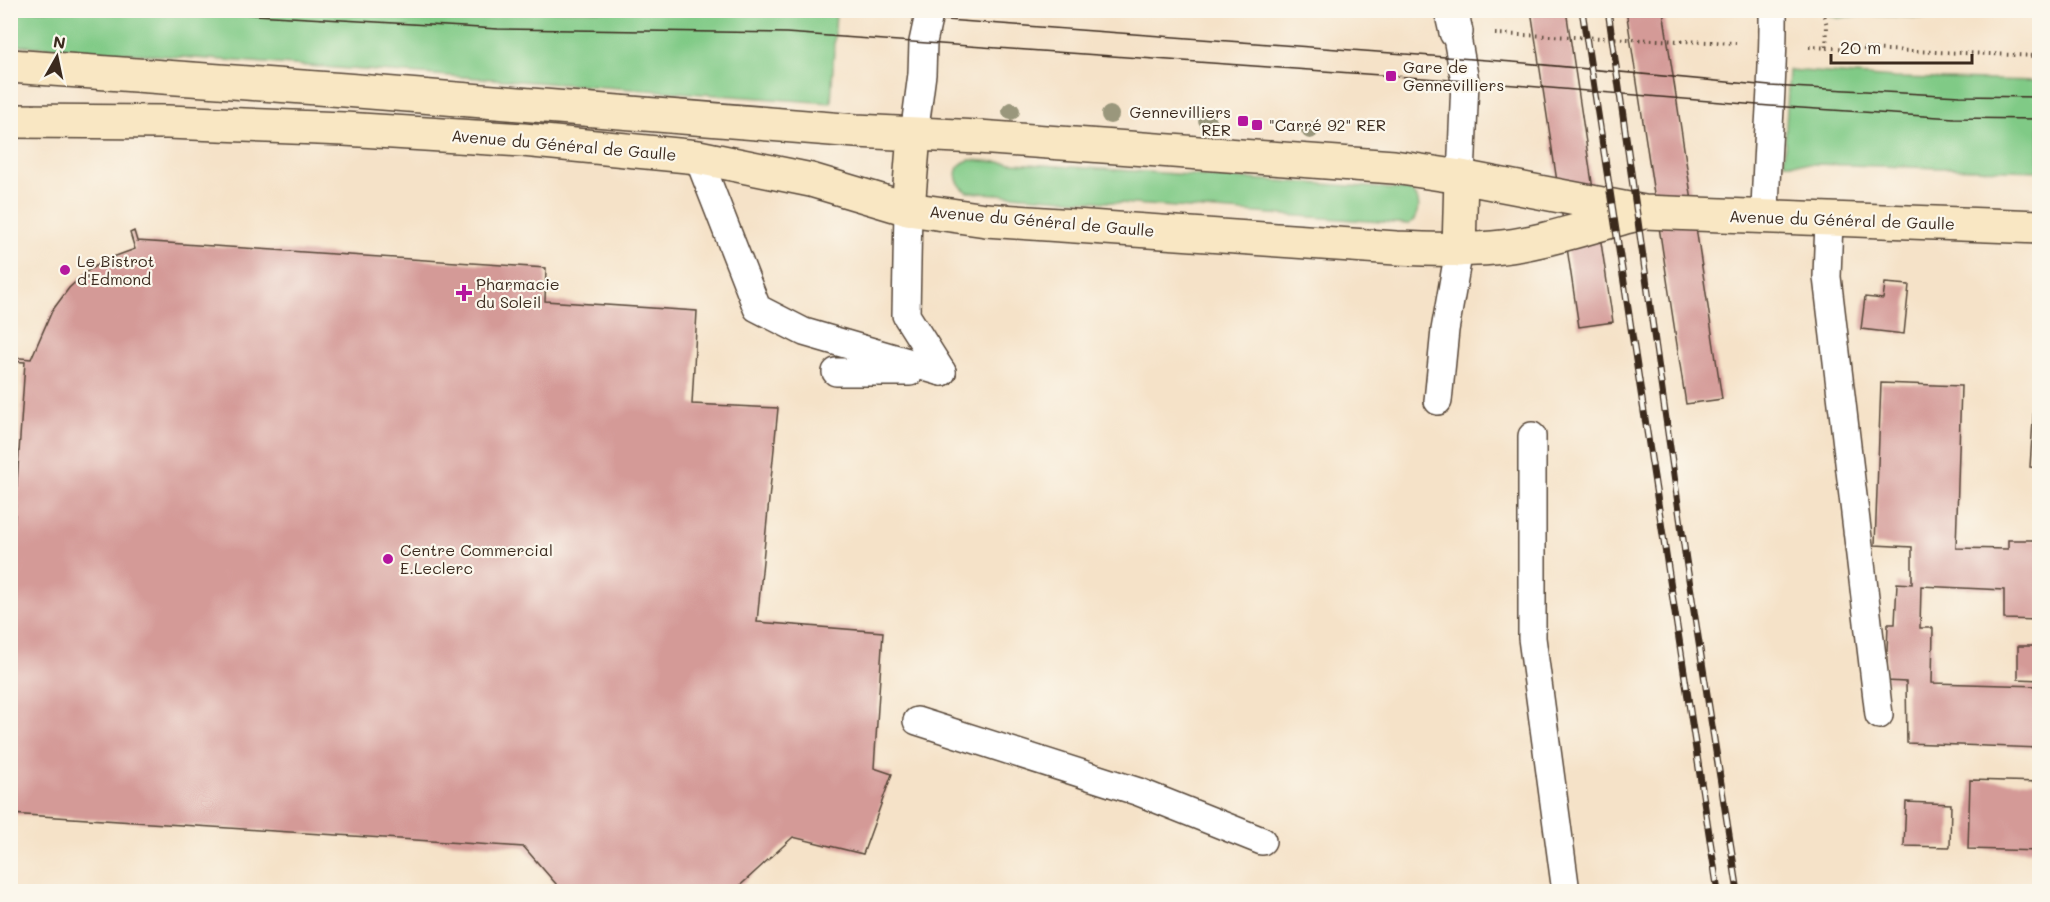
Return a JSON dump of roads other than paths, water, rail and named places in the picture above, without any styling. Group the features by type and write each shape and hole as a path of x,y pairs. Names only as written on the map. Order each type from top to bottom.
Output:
{"main road":[{"name":"Avenue du Général de Gaulle","path":"10,66 914,135 978,137 1394,167 1461,177 1644,212 2040,226"},
{"name":"Avenue du Général de Gaulle","path":"10,121 167,122 344,129 523,140 698,157 811,180 908,209 986,220 1396,248 1459,250 1495,248 1529,243 1644,212"},
{"path":"908,209 914,135"},
{"path":"1459,250 1461,177"}],"lane":[{"path":"914,135 922,74 923,42 930,10"},
{"path":"1764,218 1774,44 1773,10"},
{"path":"1453,21 1465,81 1461,177"},
{"path":"698,157 757,308 804,332 942,372"},
{"path":"908,209 906,315 942,372"},
{"path":"1829,220 1827,277 1879,715"},
{"path":"1438,401 1445,330 1459,250"},
{"path":"836,372 942,372"},
{"path":"1532,436 1532,638 1566,891"},
{"path":"917,721 1138,792 1262,841"}],"tram line":[{"path":"171,10 498,29 786,33 1465,81 1770,106 1954,118 2040,119"},
{"path":"811,10 1513,62 1770,86 1960,96 2040,97"}],"railway":[{"path":"1582,10 1718,892"},
{"path":"1608,10 1686,560 1738,892"}],"place":[{"name":"Gare de Gennevilliers","path":"1391,76"},
{"name":"Gennevilliers RER","path":"1243,121"},
{"name":"\"Carré 92\" RER","path":"1257,125"},
{"name":"Le Bistrot d'Edmond","path":"65,270"},
{"name":"Pharmacie du Soleil","path":"464,293"},
{"name":"Centre Commercial E.Leclerc","path":"388,559"}]}
